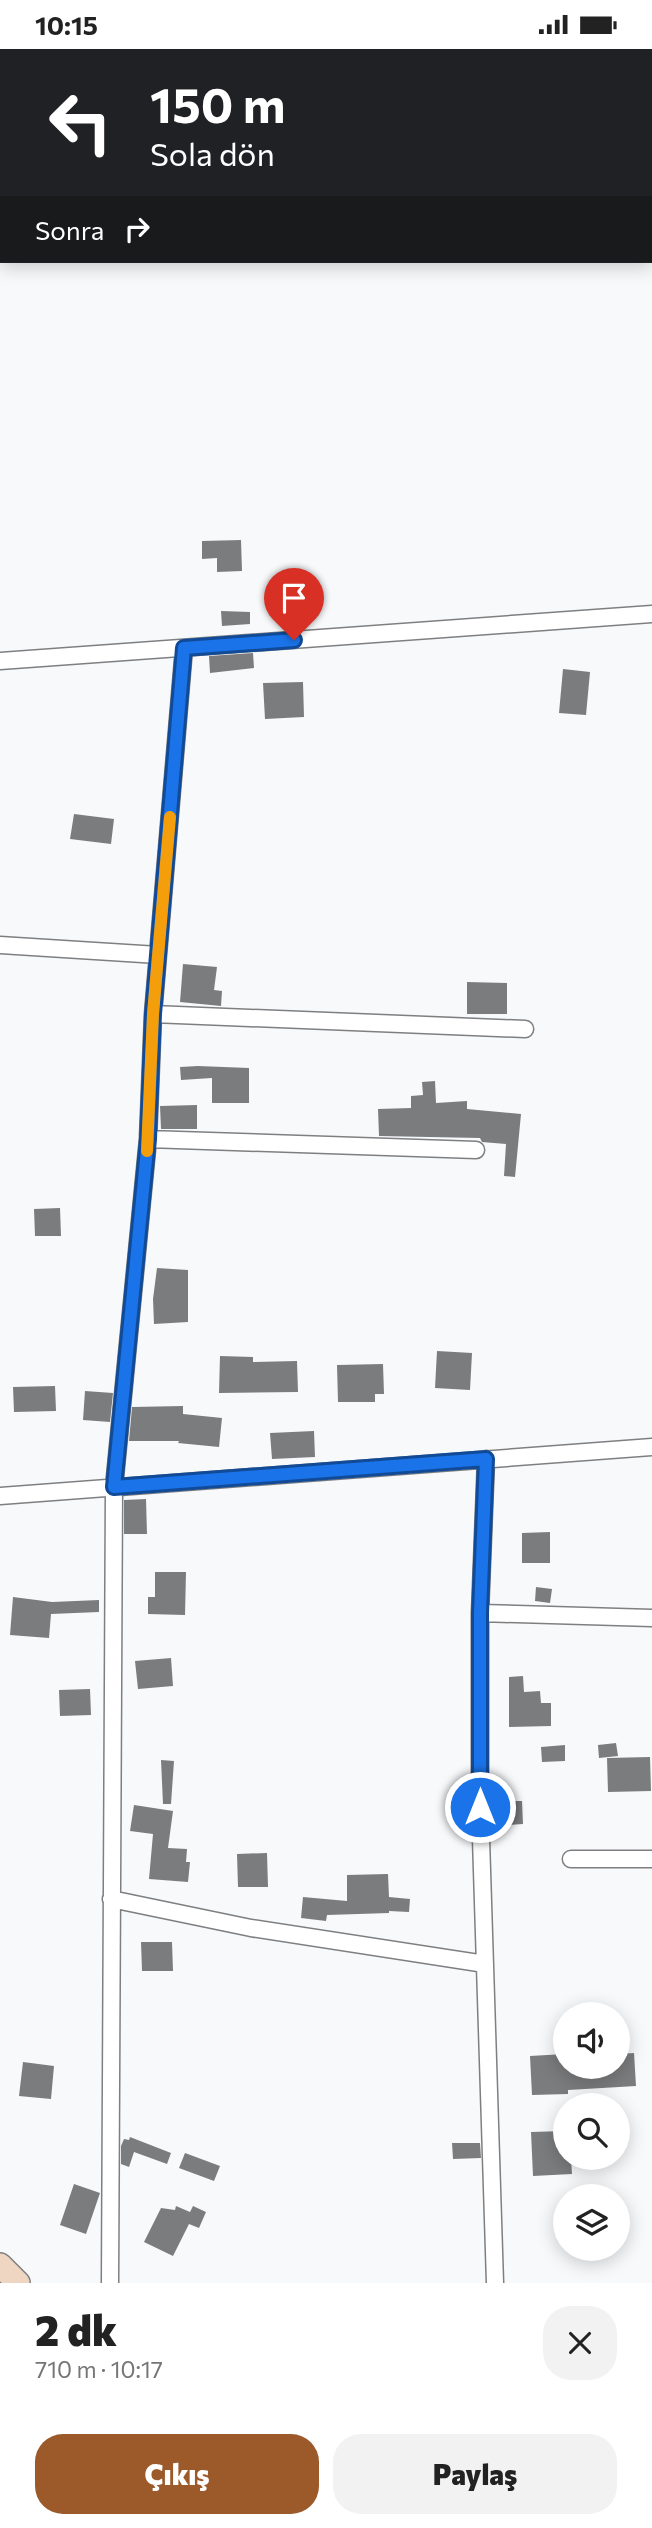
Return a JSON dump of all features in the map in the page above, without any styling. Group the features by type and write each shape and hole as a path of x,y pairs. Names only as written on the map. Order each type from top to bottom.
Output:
{"street":[{"path":"0,661 652,614"},
{"path":"110,2283 114,1487 148,1139 153,1014 184,648"},
{"path":"0,945 158,955"},
{"path":"153,1014 525,1029"},
{"path":"148,1139 476,1150"},
{"path":"0,1496 652,1447"},
{"path":"486,1459 480,1613 480,1807 495,2283"},
{"path":"480,1613 652,1618"},
{"path":"571,1859 652,1859"},
{"path":"111,1899 251,1928 485,1964"},
{"path":"0,2265 18,2283"}],"building":[{"path":"241,540 242,571 217,572 217,558 202,559 202,541"},
{"path":"221,611 250,612 250,624 222,626"},
{"path":"253,653 254,668 210,673 209,656"},
{"path":"563,669 590,672 586,715 559,713"},
{"path":"303,682 304,717 265,719 263,683"},
{"path":"74,814 114,819 111,844 70,839"},
{"path":"183,964 217,967 214,990 222,991 221,1006 180,1002"},
{"path":"467,982 507,983 507,1014 467,1014"},
{"path":"180,1067 249,1068 249,1103 212,1103 212,1078 181,1080"},
{"path":"435,1081 436,1103 467,1101 467,1109 521,1114 515,1177 504,1176 506,1144 482,1142 480,1138 379,1136 378,1109 411,1108 411,1096 423,1095 422,1082"},
{"path":"197,1105 197,1129 161,1129 160,1106"},
{"path":"60,1208 61,1236 35,1236 34,1209"},
{"path":"157,1268 188,1270 188,1322 154,1324 153,1299"},
{"path":"437,1351 472,1353 470,1390 435,1388"},
{"path":"220,1356 253,1357 253,1362 297,1361 298,1392 219,1393"},
{"path":"383,1364 384,1394 375,1394 375,1402 338,1402 337,1365"},
{"path":"55,1386 56,1411 14,1412 13,1387"},
{"path":"85,1391 113,1393 110,1422 83,1420"},
{"path":"183,1406 183,1414 222,1418 219,1447 178,1443 179,1441 129,1441 132,1407"},
{"path":"314,1431 315,1457 272,1459 270,1433"},
{"path":"146,1499 147,1534 124,1534 124,1500"},
{"path":"550,1532 550,1563 522,1563 522,1533"},
{"path":"155,1572 186,1572 185,1615 148,1614 148,1597 155,1597"},
{"path":"536,1587 552,1589 550,1603 535,1601"},
{"path":"13,1597 52,1602 99,1600 99,1612 51,1614 49,1638 10,1635"},
{"path":"171,1658 173,1686 138,1689 135,1661"},
{"path":"523,1676 524,1692 540,1691 541,1703 551,1703 551,1726 509,1727 509,1677"},
{"path":"90,1689 91,1715 60,1716 59,1690"},
{"path":"616,1743 618,1756 599,1758 598,1745"},
{"path":"565,1745 565,1761 542,1762 541,1747"},
{"path":"650,1757 651,1791 608,1792 607,1758"},
{"path":"161,1760 174,1761 171,1804 163,1804"},
{"path":"507,1801 522,1801 523,1824 507,1825"},
{"path":"134,1805 173,1811 168,1848 187,1849 186,1862 190,1862 188,1882 149,1879 153,1834 130,1831"},
{"path":"267,1853 268,1887 238,1887 237,1854"},
{"path":"388,1874 389,1897 410,1899 409,1912 327,1915 326,1921 301,1918 303,1897 347,1901 347,1875"},
{"path":"141,1942 172,1942 173,1971 142,1971"},
{"path":"630,2053 634,2053 636,2086 532,2095 530,2056 553,2055 553,2079 630,2079"},
{"path":"23,2062 54,2066 51,2099 19,2096"},
{"path":"553,2131 553,2170 572,2170 572,2174 533,2176 531,2132"},
{"path":"130,2137 171,2153 167,2164 134,2152 129,2167 121,2164 121,2146 124,2139 129,2140"},
{"path":"452,2143 480,2143 481,2158 453,2159"},
{"path":"185,2153 220,2166 214,2181 179,2168"},
{"path":"74,2184 100,2193 86,2234 60,2225"},
{"path":"176,2206 190,2212 193,2206 206,2212 199,2228 189,2224 173,2256 144,2242 161,2208 175,2210"}],"slow traffic":[{"path":"147,1151 153,1014 170,817"}],"route":[{"path":"294,640 184,648 153,1014 148,1139 114,1487 486,1459 480,1613 480,1807"}]}
